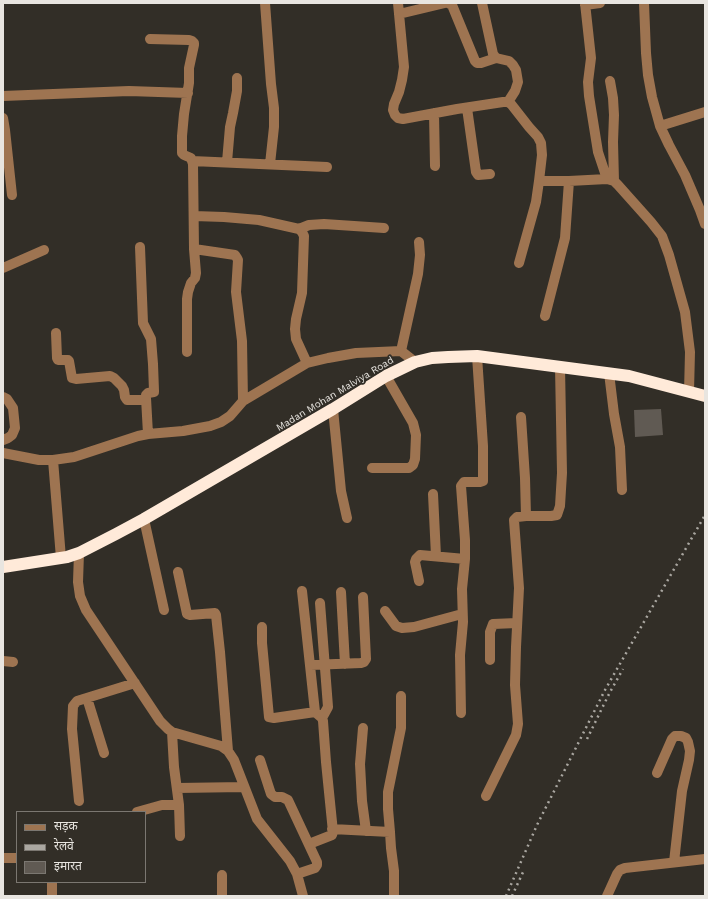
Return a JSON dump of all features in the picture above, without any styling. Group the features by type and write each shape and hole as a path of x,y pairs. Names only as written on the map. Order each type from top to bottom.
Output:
{"highway":[{"name":"Madan Mohan Malviya Road","path":"3,567 67,558 79,553 144,519 333,409 386,376 415,362 432,358 477,356 629,376 705,396"}],"street":[{"path":"265,3 274,108 273,142 270,164"},
{"path":"398,3 404,67 402,80 394,104 393,110 395,116 403,119 508,102 538,137 541,143 542,155 540,181 536,202 519,263"},
{"path":"399,14 445,3"},
{"path":"449,3 452,5 477,63 496,58 509,61 513,64 516,70 518,82 515,92 508,102"},
{"path":"482,3 496,58"},
{"path":"600,3 585,4 591,58 588,82 589,96 598,152 611,180 618,185 662,236 685,312 690,352 689,392"},
{"path":"644,3 648,75 660,126 685,175 705,224"},
{"path":"150,39 189,40 194,43 189,68 188,93 182,136 182,153 191,158 192,161 196,273 188,292 187,300 187,352"},
{"path":"227,162 230,127 236,98 237,78"},
{"path":"610,81 614,115 611,180"},
{"path":"3,96 129,91 188,93"},
{"path":"466,108 476,172 478,174 490,174"},
{"path":"660,126 705,112"},
{"path":"434,113 435,166"},
{"path":"3,118 12,195"},
{"path":"192,161 327,167"},
{"path":"540,181 611,180"},
{"path":"545,316 565,238 569,181"},
{"path":"194,216 259,220 298,229 302,232 304,236 302,293 295,329 296,339 307,363"},
{"path":"298,229 309,225 324,224 384,228"},
{"path":"401,351 418,274 420,255 419,242"},
{"path":"140,247 143,323 151,339 153,364 154,392 148,393 146,396 148,434"},
{"path":"194,249 236,255 238,260 236,292 242,341 243,401"},
{"path":"3,268 44,250"},
{"path":"56,333 57,358 58,360 69,361 72,378 76,379 110,376 122,386 127,400 146,400"},
{"path":"3,453 39,460 53,460 74,457 138,436 183,431 210,426 221,422 230,416 243,401 307,363 328,358 356,353 401,351 415,362"},
{"path":"461,713 460,655 465,540 461,486 464,482 480,482 484,480 477,356"},
{"path":"486,796 516,735 518,727 516,685 519,588 514,520 517,517 557,515 560,506 562,473 560,367"},
{"path":"610,373 614,414 620,447 622,490"},
{"path":"372,468 409,468 413,465 415,459 416,435 413,423 386,376"},
{"path":"3,396 13,408 15,428 12,435 3,440"},
{"path":"333,409 341,491 347,518"},
{"path":"521,417 526,516"},
{"path":"53,460 61,558"},
{"path":"433,494 436,556"},
{"path":"144,519 164,610"},
{"path":"79,553 78,582 80,596 86,610 160,721 172,732 221,746 228,751 234,760 257,818 290,861 297,874 303,896"},
{"path":"418,580 415,566 416,559 420,555 464,559"},
{"path":"178,572 187,614 215,613 216,615 228,751"},
{"path":"302,591 310,665 319,715 332,829 332,836 309,844"},
{"path":"341,592 345,664"},
{"path":"310,665 364,662 366,659 363,597"},
{"path":"262,627 269,717 319,715 328,707 320,603"},
{"path":"385,611 396,626 402,628 414,627 462,614"},
{"path":"490,660 490,632 493,624 517,623"},
{"path":"79,801 72,715 73,706 77,701 135,683"},
{"path":"394,896 394,871 388,809 388,792 401,728 401,696"},
{"path":"87,698 104,753"},
{"path":"363,728 360,764 362,801 366,831"},
{"path":"172,732 173,761 179,805 180,836"},
{"path":"657,773 672,739 675,736 686,738 690,751 682,791 674,862"},
{"path":"260,760 271,794 275,797 282,797 288,800 317,862 315,868 297,874"},
{"path":"177,788 244,787"},
{"path":"140,811 162,805 179,805"},
{"path":"332,829 390,832"},
{"path":"3,858 16,858"},
{"path":"607,896 617,874 620,870 625,868 705,859"},
{"path":"222,875 222,896"},
{"path":"52,883 52,896"}],"building":[{"path":"661,409 663,435 635,437 634,410"}],"railway":[{"path":"506,896 537,825 605,690 705,515"},
{"path":"587,739 623,669"},
{"path":"512,896 524,870"}]}
